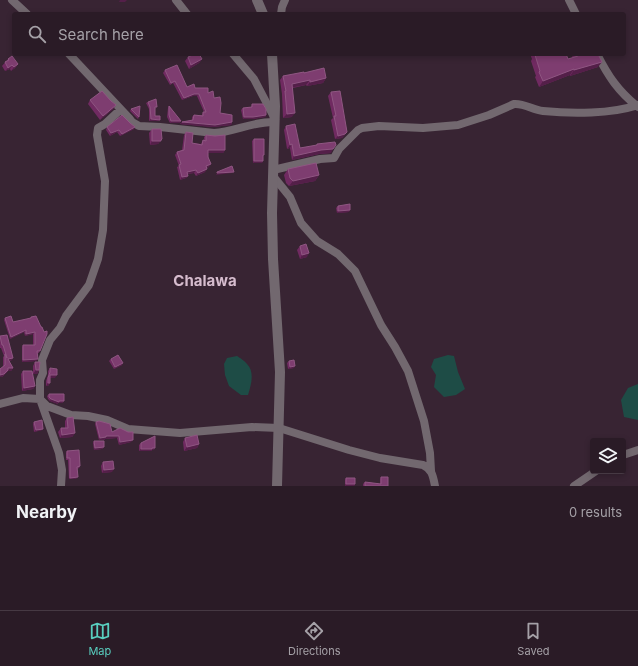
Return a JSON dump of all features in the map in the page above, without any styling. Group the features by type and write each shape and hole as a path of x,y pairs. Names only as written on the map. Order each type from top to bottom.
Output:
{"street":[{"path":"12,0 25,12"},
{"path":"176,0 185,12"},
{"path":"257,0 262,12"},
{"path":"281,12 285,0"},
{"path":"569,0 575,12"},
{"path":"71,56 120,110 132,122 139,126 160,126 220,133 275,120"},
{"path":"235,56 254,79 275,120"},
{"path":"272,56 275,120 272,259 280,372 277,486"},
{"path":"598,56 617,88 638,106"},
{"path":"273,173 320,159 334,158 339,149 358,130 362,128 379,126 423,128 458,125 489,115 518,103 540,111 587,113 607,112 638,106"},
{"path":"61,486 62,470 59,453 40,399 40,380 43,373 42,360 50,340 60,328 66,316 89,285 98,258 103,230 104,181 96,135 98,128 105,124 120,110"},
{"path":"273,173 290,197 301,223 317,240 338,254 355,271 381,326 395,347 408,371 424,421 430,453 431,471 435,486"},
{"path":"0,404 23,398 40,399 47,406 71,415 88,416 107,420 128,429 180,433 252,427 279,428 380,458 423,465 428,467 431,471"},
{"path":"626,454 638,450"},
{"path":"574,486 592,474"}],"shaded area":[{"path":"448,355 454,356 458,372 465,389 456,395 444,397 434,387 436,375 431,367 434,359"},
{"path":"237,356 246,363 251,371 252,379 248,395 241,395 229,386 225,375 224,364 227,358"},
{"path":"638,384 638,420 624,417 621,400 628,388"}],"building":[{"path":"12,56 18,64 14,67 12,65 8,68 5,62"},
{"path":"200,56 202,59 191,65 188,57"},
{"path":"535,56 567,56 568,59 578,56 599,56 602,62 574,69 543,81 539,72"},
{"path":"177,65 187,87 194,84 195,88 208,88 208,93 213,91 214,98 220,97 220,113 232,115 232,122 215,125 182,122 193,120 194,115 203,116 203,112 206,112 199,94 194,94 184,98 175,81 171,83 165,70"},
{"path":"324,68 326,78 292,84 295,113 287,114 286,91 283,76"},
{"path":"102,91 116,105 103,116 90,100"},
{"path":"340,91 347,132 338,136 331,92"},
{"path":"156,99 157,107 155,107 155,116 160,116 160,120 151,119 148,102"},
{"path":"252,104 263,104 266,109 266,115 244,117 243,108 252,107"},
{"path":"140,106 139,117 131,109"},
{"path":"169,106 181,121 171,121"},
{"path":"122,115 135,127 122,134 119,130 111,133 107,127"},
{"path":"295,124 300,148 335,142 336,145 333,149 294,156 286,126"},
{"path":"152,129 161,129 161,141 152,141"},
{"path":"186,132 193,133 192,143 202,145 203,140 206,141 206,135 225,135 225,150 208,150 208,157 211,164 206,166 207,169 198,173 196,170 187,172 188,176 182,177 179,165 181,164 177,152 184,150"},
{"path":"254,139 264,139 263,161 254,161"},
{"path":"316,163 319,175 293,181 290,178 288,169"},
{"path":"232,166 234,172 217,173 217,172"},
{"path":"350,204 350,210 338,211 338,206"},
{"path":"306,244 309,253 302,255 300,246"},
{"path":"11,316 13,322 36,316 44,332 47,331 40,351 37,351 38,359 23,360 23,345 35,345 35,332 26,334 26,330 11,337 5,318"},
{"path":"7,335 13,358 8,359 13,368 8,368 4,374 0,375 0,369 5,365 5,354 7,358 0,336"},
{"path":"118,355 123,363 115,367 111,359"},
{"path":"294,360 295,366 290,367 289,361"},
{"path":"35,362 40,362 39,370 36,370"},
{"path":"50,368 57,369 57,375 50,375 50,383 48,383 48,378"},
{"path":"23,371 32,371 35,386 24,388"},
{"path":"49,394 64,394 64,401 59,402 51,399"},
{"path":"73,417 75,433 62,435 61,428 68,428 67,418"},
{"path":"42,420 43,429 36,430 34,422"},
{"path":"99,421 110,424 112,432 120,428 128,432 133,432 133,440 120,442 119,436 106,436 100,438 96,422"},
{"path":"197,435 199,444 187,447 185,438"},
{"path":"155,436 155,448 141,449 141,443"},
{"path":"94,441 104,441 104,447 95,448"},
{"path":"79,450 80,466 77,467 78,477 70,478 70,458 67,458 67,451"},
{"path":"113,461 114,469 104,470 103,462"},
{"path":"381,477 388,477 388,486 365,486 365,482 381,484"},
{"path":"346,478 355,478 355,484 346,484"}],"district":[{"name":"Chalawa","path":"205,280"}]}
